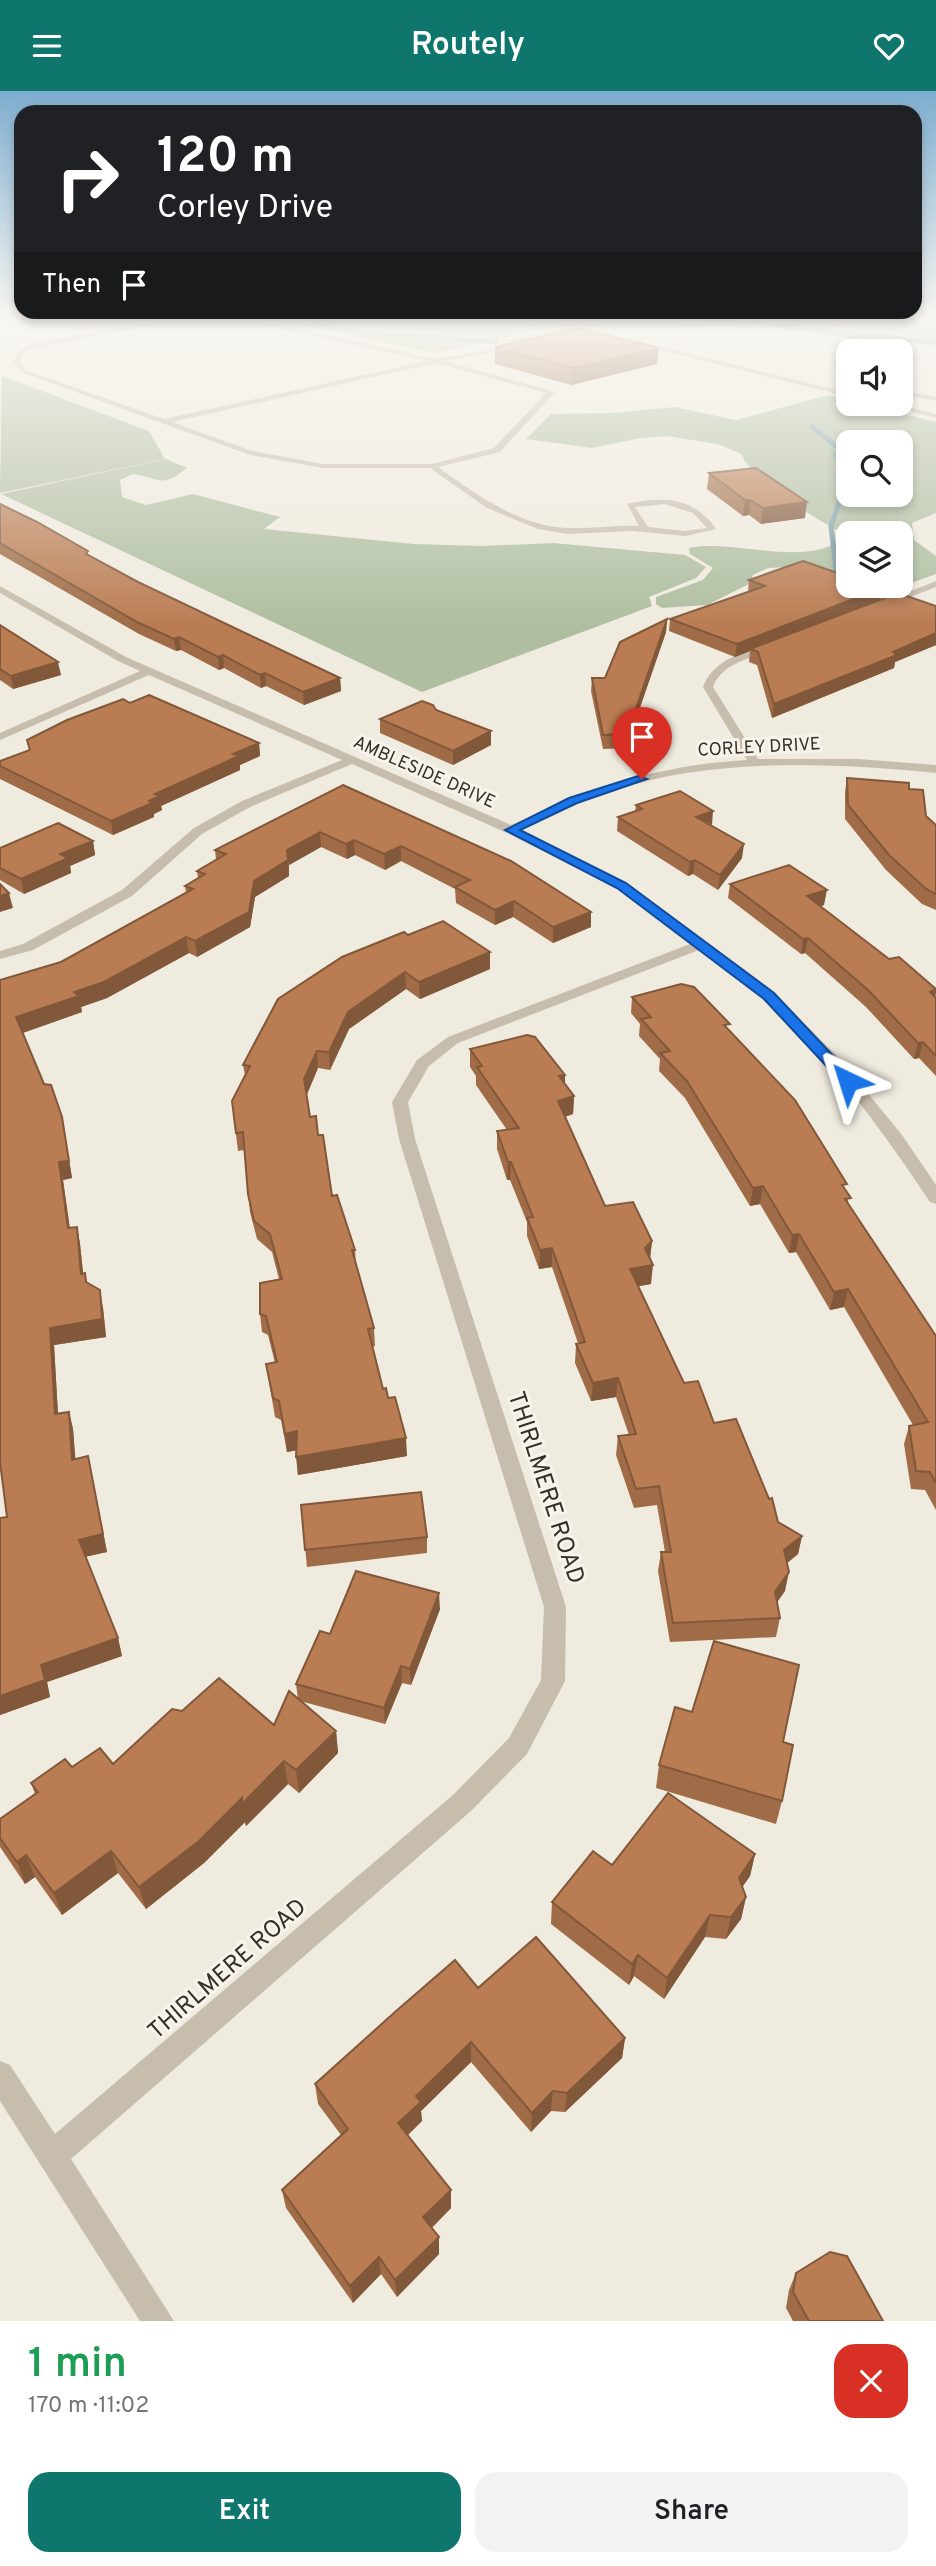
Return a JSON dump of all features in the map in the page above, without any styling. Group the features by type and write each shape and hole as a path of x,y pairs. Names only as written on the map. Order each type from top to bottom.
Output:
{"street":[{"path":"159,418 250,453 323,466 432,466 497,450 527,418"},
{"path":"167,421 180,418"},
{"path":"432,466 463,490 505,515 556,530 645,529 667,534 696,535 712,529 706,517 691,505 648,501 630,506 645,529"},
{"path":"875,607 936,585"},
{"name":"AMBLESIDE DRIVE","path":"0,589 122,659 511,830 621,885 769,996 833,1061 896,1139 936,1198"},
{"path":"754,762 712,698 710,676 722,666 780,643"},
{"path":"0,737 149,671"},
{"path":"0,955 29,947 127,893 198,831 352,760"},
{"name":"CORLEY DRIVE","path":"511,830 573,801 622,783 692,769 754,762 816,760 936,769"},
{"name":"THIRLMERE ROAD","path":"52,2156 462,1804 518,1746 553,1681 555,1607 407,1139 400,1102 423,1063 453,1040 699,945"},
{"path":"0,2075 158,2321"}],"green space":[{"path":"1,418 114,418 149,431 165,459 0,493"},
{"path":"547,418 920,418 936,422 936,513 913,523 836,521 836,530 770,487 741,454 718,444 666,436 592,448 526,439"},
{"path":"166,459 187,468 165,480 133,474 120,480 122,497 146,505 193,494 280,517 264,529 414,544 482,546 553,543 685,555 706,567 696,578 649,597 652,606 422,692 1,494"},
{"path":"913,532 914,540 936,556 936,574 913,582"},
{"path":"836,542 836,577 806,566 768,568 753,575 749,584 707,605 662,608 656,604 656,597 703,580 713,568 690,554 689,548 707,546 790,552 828,547"}],"building":[{"path":"756,468 807,502 763,508 745,500 709,473"},
{"path":"0,504 37,522 88,551 86,554 138,582 340,678 303,692 265,673 260,675 223,655 218,657 179,637 174,639 137,622 0,543"},
{"path":"803,561 836,572 836,598 856,598 737,644 670,619 765,586 749,580"},
{"path":"885,598 913,598 936,606 936,633 893,652 897,655 774,704 758,652 750,649"},
{"path":"667,619 627,734 603,735 592,678 605,678 620,642"},
{"path":"0,625 58,662 11,676 0,669"},
{"path":"149,695 259,743 233,754 239,756 155,794 160,796 149,801 152,803 111,821 0,766 0,761 30,750 27,740 67,720 123,699 130,703"},
{"path":"422,701 433,705 436,710 491,731 453,751 380,719"},
{"path":"847,778 909,783 909,789 923,790 926,816 936,825 936,894 926,889 889,855 848,805"},
{"path":"343,785 511,861 591,912 553,927 514,901 495,910 455,887 470,880 401,846 384,854 354,840 346,844 320,832 287,850 288,860 254,881 249,912 195,941 186,937 104,982 74,992 79,996 16,1017 44,1084 51,1085 62,1117 69,1161 59,1162 68,1228 77,1227 81,1274 85,1273 86,1282 100,1290 102,1319 50,1328 55,1414 69,1412 72,1460 88,1456 103,1534 79,1540 118,1638 41,1665 45,1680 0,1696 0,1518 7,1517 0,1462 0,980 61,962 193,889 185,886 205,874 197,871 226,854 215,850"},
{"path":"680,791 713,811 696,817 744,844 720,875 695,860 690,862 618,817 642,809 636,805"},
{"path":"58,823 93,841 60,854 68,858 21,879 0,868 0,848"},
{"path":"789,865 827,890 807,896 889,959 899,957 936,989 930,992 936,998 936,1056 923,1042 918,1043 869,991 808,938 803,939 730,884"},
{"path":"0,884 9,893 0,896"},
{"path":"443,921 490,952 419,982 405,972 348,1012 329,1052 317,1051 304,1079 310,1117 316,1116 318,1135 323,1135 332,1196 337,1195 355,1250 352,1250 374,1328 368,1329 383,1389 386,1388 388,1398 395,1397 406,1438 296,1457 297,1431 285,1434 279,1401 273,1398 266,1364 277,1362 266,1316 260,1314 260,1283 282,1279 270,1234 254,1221 248,1194 243,1132 236,1133 232,1101 250,1066 243,1065 278,999 342,957 404,932 408,935"},
{"path":"681,984 694,987 730,1024 724,1025 795,1100 847,1184 842,1185 851,1198 845,1199 936,1336 936,1483 930,1472 916,1471 909,1426 928,1422 848,1289 834,1292 799,1234 792,1235 763,1186 753,1188 687,1081 660,1053 670,1051 641,1019 651,1017 632,997"},
{"path":"527,1035 535,1037 565,1075 559,1076 574,1096 558,1101 605,1206 633,1202 652,1241 645,1248 653,1265 630,1269 684,1383 698,1381 714,1423 736,1419 769,1499 772,1498 778,1522 802,1536 784,1550 789,1572 775,1592 780,1618 673,1623 661,1552 671,1552 659,1486 636,1489 618,1436 636,1434 618,1378 593,1383 576,1344 585,1342 552,1248 540,1250 527,1218 533,1217 497,1131 519,1128 477,1067 482,1066 470,1049"},
{"path":"421,1492 427,1537 305,1550 301,1505"},
{"path":"356,1571 439,1593 410,1669 401,1666 384,1708 296,1684 320,1631 330,1634"},
{"path":"714,1641 799,1665 783,1742 793,1745 782,1801 659,1765 675,1707 692,1712"},
{"path":"219,1678 274,1725 289,1691 336,1731 296,1770 284,1761 242,1804 242,1798 199,1841 139,1887 111,1851 54,1893 26,1855 17,1862 0,1838 0,1819 38,1792 31,1783 65,1759 72,1767 100,1748 113,1764 172,1709 182,1711"},
{"path":"668,1793 755,1854 739,1878 746,1897 731,1917 710,1915 667,1978 638,1955 632,1964 552,1902 593,1851 612,1865"},
{"path":"536,1937 625,2038 567,2093 553,2091 532,2113 471,2042 416,2096 421,2102 398,2123 451,2190 423,2217 439,2237 395,2280 379,2257 350,2286 282,2190 348,2129 315,2084 455,1960 478,1988"},
{"path":"830,2252 847,2256 883,2321 809,2321 793,2292 796,2273"}],"waterway":[{"path":"812,427 831,442"},
{"path":"829,440 842,451 835,454 847,480 831,526 836,569"}],"route":[{"path":"642,779 622,783 573,801 511,830 621,885 769,996 833,1061 848,1081"}]}
